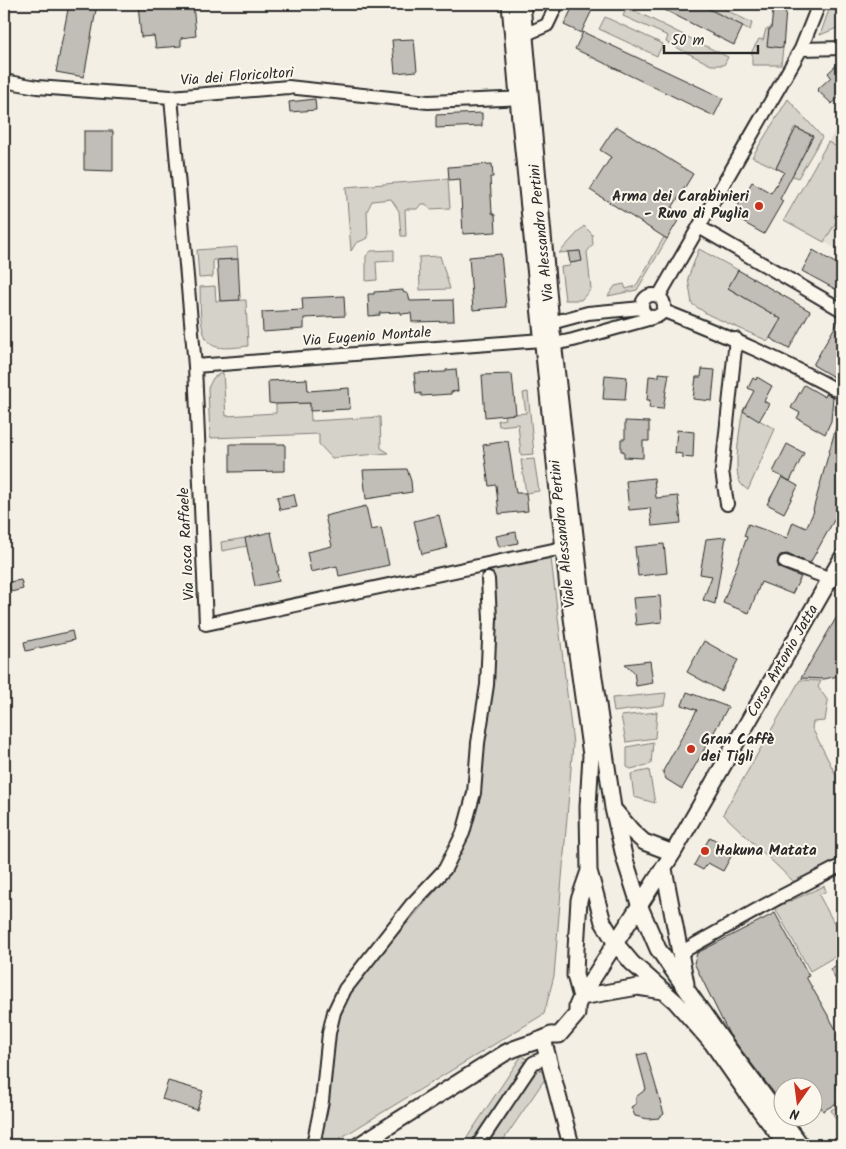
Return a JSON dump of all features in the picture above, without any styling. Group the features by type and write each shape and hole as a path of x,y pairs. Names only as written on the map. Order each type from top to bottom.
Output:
{"main road":[{"path":"510,4 520,52 526,121"},
{"path":"520,52 524,35 522,4"},
{"name":"Via Alessandro Pertini","path":"526,121 545,250 550,324 548,342"},
{"name":"Viale Alessandro Pertini","path":"526,121 548,342 568,589 591,755 588,807 589,872 603,922 616,944 632,963 676,1002 712,1043 786,1145"},
{"name":"Viale Alessandro Pertini","path":"548,342 613,808 625,860 640,907 658,949 722,1040 800,1145"},
{"name":"Corso Antonio Jatta","path":"664,869 842,558"},
{"path":"613,808 644,842 673,853"},
{"path":"579,1002 664,869"},
{"name":"Viale Alessandro Pertini","path":"664,869 687,988"},
{"path":"358,1145 505,1052 515,1047 559,1035 577,1014 579,1002 575,975 579,900 589,872"},
{"path":"579,1002 638,987 666,992"},
{"path":"547,1037 546,1056 571,1145"}],"street":[{"path":"524,35 547,25 557,4"},
{"path":"659,296 801,49 820,4"},
{"path":"801,49 842,48"},
{"name":"Via dei Floricoltori","path":"4,81 38,87 171,97 288,87 428,102 524,98"},
{"name":"Via Iosca Raffaele","path":"171,97 195,366 206,624 565,549"},
{"path":"699,226 842,310"},
{"path":"648,296 659,296 664,301 664,311 659,316 652,318 646,315 642,308 643,301 648,296"},
{"path":"550,324 588,313 642,308"},
{"path":"664,311 736,339 842,393"},
{"name":"Via Eugenio Montale","path":"195,366 573,340 652,318"},
{"path":"727,504 722,471 736,339"},
{"path":"785,562 830,579"},
{"path":"313,1145 322,1101 329,1033 334,1012 345,988 412,904 445,869 460,840 467,819 474,793 478,743 487,685 490,619 488,579"},
{"path":"680,954 778,898 842,865"},
{"path":"478,1145 533,1063 546,1056"}],"shaded area":[{"path":"699,4 714,4 752,23 750,30"},
{"path":"831,4 842,4 842,26 820,35"},
{"path":"627,7 728,57 724,65 711,65 666,42 668,36 623,16"},
{"path":"605,17 663,44 657,56 599,29"},
{"path":"766,29 769,29 768,46 783,48 781,65 752,65 752,51 759,39 763,40"},
{"path":"788,99 822,137 798,178 790,175 795,166 797,167 813,136 795,127 776,168 752,157"},
{"path":"836,129 842,132 842,252 784,220"},
{"path":"828,142 842,150 842,204 834,217 838,219 824,242 784,220"},
{"path":"448,179 450,208 430,209 426,204 421,204 417,209 405,209 406,236 401,236 399,211 391,199 372,201 367,211 368,238 356,243 351,251 346,187"},
{"path":"584,226 592,234 593,244 587,252 591,289 581,300 565,300 561,267 570,266 570,263 581,261 580,251 559,253"},
{"path":"664,237 667,239 637,290 608,296 615,286 624,284 626,289 636,286"},
{"path":"237,247 238,259 213,260 213,277 199,278 197,250"},
{"path":"699,249 738,270 728,288 781,319 768,341 709,315 692,304 688,278"},
{"path":"394,250 394,261 376,262 377,280 366,281 366,256 371,251"},
{"path":"440,256 450,289 420,290 419,257"},
{"path":"215,286 216,301 246,300 248,346 217,347 206,338 201,322 200,287"},
{"path":"223,373 226,416 276,413 276,404 310,403 311,421 380,417 381,448 389,453 332,458 319,444 319,434 210,438 208,388 213,378"},
{"path":"528,392 534,454 521,455 518,424 499,426 498,420 505,419 504,415 526,413 523,393"},
{"path":"743,411 775,429 748,490 741,483 737,468"},
{"path":"534,459 539,491 526,493 521,460"},
{"path":"245,538 247,546 222,551 221,542"},
{"path":"551,558 573,744 554,976 544,1014 329,1145 319,1138 333,1037 341,1007 352,987 444,881 460,852 479,802 482,758 496,637 492,570"},
{"path":"800,680 821,681 818,687 828,701 825,721 813,722 812,728 842,787 842,857 795,883 723,814"},
{"path":"666,693 664,705 614,712 612,698"},
{"path":"657,712 655,738 626,742 621,716"},
{"path":"653,742 651,764 631,769 627,767 627,747"},
{"path":"649,770 655,803 634,797 631,774"},
{"path":"824,886 826,891 819,895 842,938 842,947 839,950 841,953 810,971 775,908"},
{"path":"522,1055 547,1076 500,1145 462,1145"},
{"path":"842,1104 842,1131 831,1110"}],"building":[{"path":"69,4 97,4 84,77 56,72"},
{"path":"138,4 193,4 196,36 181,38 181,46 156,48 154,36 141,37"},
{"path":"574,4 595,4 581,33 564,25"},
{"path":"653,4 699,4 743,26 734,45"},
{"path":"773,10 786,10 783,48 767,46"},
{"path":"583,32 723,98 714,116 575,49"},
{"path":"414,39 417,71 395,73 392,40"},
{"path":"842,60 842,94 832,104 817,90 831,77 828,73"},
{"path":"315,99 316,110 290,112 289,102"},
{"path":"482,113 482,126 436,128 436,115"},
{"path":"616,126 693,174 672,208 682,214 667,239 590,190 611,157 600,150"},
{"path":"796,128 813,136 780,199 783,201 764,234 732,216 752,182 771,193 784,172 776,168"},
{"path":"84,131 113,131 113,171 84,170"},
{"path":"492,164 493,177 490,177 492,213 495,215 496,232 463,234 460,179 449,180 448,167"},
{"path":"813,250 842,267 842,277 835,289 802,271"},
{"path":"580,251 582,261 570,263 568,252"},
{"path":"501,254 506,307 473,310 469,257"},
{"path":"238,259 240,300 220,301 217,260"},
{"path":"738,270 810,311 789,349 770,338 781,319 728,288"},
{"path":"403,290 403,292 408,294 410,301 453,300 454,321 412,322 411,313 401,314 401,312 379,313 380,315 369,316 368,294"},
{"path":"344,296 345,316 304,318 304,329 263,332 262,312 303,310 302,298"},
{"path":"840,318 842,318 842,342 839,353 842,355 842,382 813,365"},
{"path":"456,369 458,391 451,392 451,394 421,396 421,393 416,394 414,373 446,372 446,370"},
{"path":"702,369 715,370 712,401 693,399 696,377 701,377"},
{"path":"659,373 669,374 663,409 649,408 650,400 647,400 649,376 659,377"},
{"path":"512,374 516,414 485,417 482,375"},
{"path":"605,375 627,377 625,400 603,399"},
{"path":"757,377 772,386 764,401 769,404 759,421 743,411 754,391 748,388 753,378 756,380"},
{"path":"307,379 308,391 349,388 350,409 310,411 310,403 269,403 268,381"},
{"path":"804,385 825,397 826,394 833,397 831,421 825,434 797,418 800,413 791,408"},
{"path":"839,416 842,416 842,506 810,563 787,554 780,555 777,563 779,568 801,577 792,594 761,582 749,613 723,603 747,537 744,536 748,524 787,538 793,522 806,528 814,511"},
{"path":"625,421 649,422 649,441 643,441 643,458 624,457 624,451 621,451 621,439 625,439"},
{"path":"677,430 694,432 693,458 682,457 682,454 675,453"},
{"path":"508,441 516,493 526,493 528,511 499,514 496,485 489,486 483,445"},
{"path":"230,444 285,444 285,471 230,472"},
{"path":"787,444 804,453 790,481 773,472"},
{"path":"407,469 412,492 366,499 363,470"},
{"path":"782,477 798,486 784,513 767,504"},
{"path":"654,478 656,498 678,496 681,523 652,526 650,508 629,510 626,481"},
{"path":"294,494 297,507 280,510 277,497"},
{"path":"366,506 371,530 381,528 389,565 339,576 337,566 311,572 307,552 332,546 325,516"},
{"path":"439,515 447,548 422,554 414,521"},
{"path":"271,532 279,571 277,571 279,581 255,586 245,538"},
{"path":"516,532 518,543 499,547 496,536"},
{"path":"726,537 715,604 703,600 712,576 700,574 706,539"},
{"path":"664,544 667,573 638,576 635,547"},
{"path":"21,580 23,589 11,592 9,582"},
{"path":"660,596 662,622 636,625 633,598"},
{"path":"842,608 842,669 837,670 838,676 824,679 801,678"},
{"path":"72,631 74,640 26,651 24,642"},
{"path":"704,641 738,660 721,691 687,672"},
{"path":"650,661 653,683 636,686 634,672 625,664"},
{"path":"687,692 728,707 682,789 666,779 663,771 697,710 682,705"},
{"path":"710,837 734,851 723,871 708,863 703,870 694,865"},
{"path":"775,913 809,976 806,977 842,1040 842,1082 837,1087 842,1100 824,1110 824,1076 774,1076 774,1093 729,1034 694,963 697,953"},
{"path":"842,962 842,991 830,969"},
{"path":"646,1053 664,1114 659,1118 648,1119 635,1116 631,1107 636,1104 636,1097 646,1089 637,1055"},
{"path":"168,1081 203,1091 197,1110 162,1099"}],"place":[{"name":"Arma dei Carabinieri - Ruvo di Puglia","path":"759,206"},
{"name":"Gran Caffè dei Tigli","path":"691,749"},
{"name":"Hakuna Matata","path":"705,851"}]}
